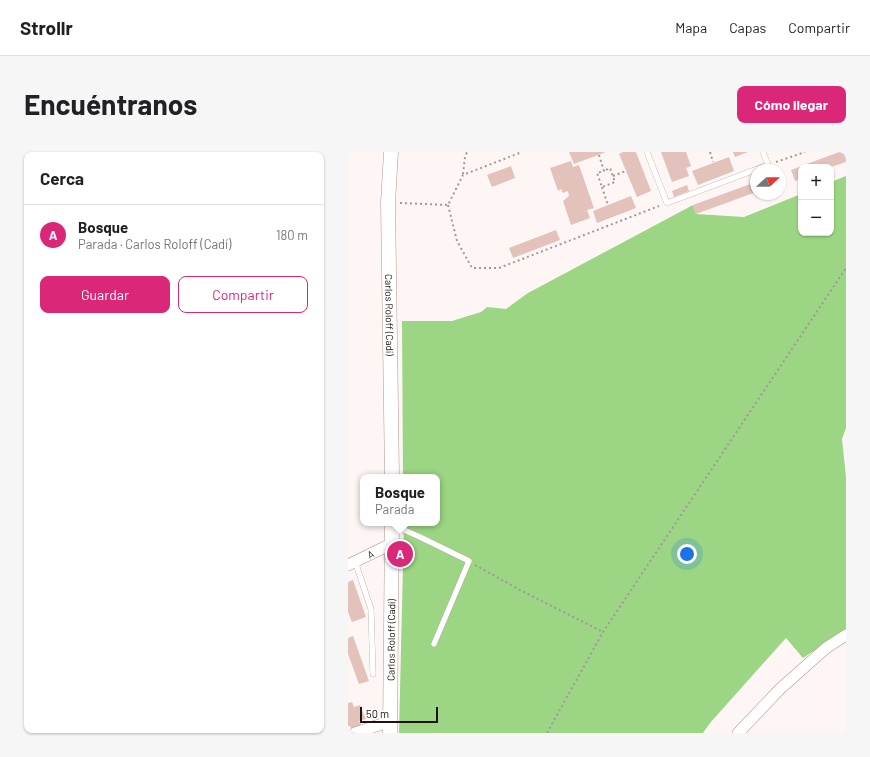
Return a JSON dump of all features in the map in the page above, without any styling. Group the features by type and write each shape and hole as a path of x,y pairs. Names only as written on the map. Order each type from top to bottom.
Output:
{"street":[{"name":"Carlos Roloff (Cadí)","path":"391,152 388,203 392,474"},
{"name":"Carlos Roloff (Cadí)","path":"391,727 392,526"},
{"name":"A","path":"352,563 392,543"},
{"path":"738,733 780,689 826,648 846,635"},
{"path":"355,733 391,727"}],"lane":[{"path":"648,152 667,203 750,172"},
{"path":"763,152 768,164"},
{"path":"396,526 469,562 434,644"},
{"path":"352,563 371,609 372,674"}],"path":[{"path":"467,152 463,175 448,205 457,241 472,268 499,268 667,203"},
{"path":"463,175 522,152"},
{"path":"710,152 713,162"},
{"path":"771,164 805,152"},
{"path":"599,155 604,171"},
{"path":"602,187 615,182 610,168 597,173 608,205"},
{"path":"613,176 626,171"},
{"path":"388,203 448,205"},
{"path":"546,733 603,632 846,268"},
{"path":"469,562 520,590 603,632"}],"green space":[{"path":"846,176 846,428 842,439 846,477 846,629 803,658 786,638 710,723 703,733 399,733 404,526 440,526 440,474 403,474 402,321 452,321 481,312 487,307 506,309 528,293 693,205 696,214 744,217 798,195 798,236 834,236 834,181"}],"building":[{"path":"569,152 606,152 574,164"},
{"path":"623,152 636,152 651,191 637,197 619,154"},
{"path":"661,152 686,152 691,166 686,168 689,176 672,182"},
{"path":"733,152 748,152 735,157"},
{"path":"839,152 846,152 846,162 834,166 834,164 807,164"},
{"path":"729,157 734,171 698,185 692,171"},
{"path":"571,161 573,167 579,165 594,208 587,210 590,218 571,225 563,201 569,196 568,191 563,193 561,189 558,191 550,168"},
{"path":"511,166 515,178 492,187 487,175"},
{"path":"798,167 798,180 795,181 791,170"},
{"path":"750,184 750,194 696,214 693,205"},
{"path":"687,185 689,191 674,197 672,191"},
{"path":"631,196 636,208 597,223 593,211"},
{"path":"556,230 560,240 513,258 509,248"},
{"path":"353,580 366,617 352,622 348,612 348,582"},
{"path":"353,636 369,681 359,684 348,654 348,638"},
{"path":"352,702 354,707 360,705 366,719 359,721 362,727 352,731 350,726 348,726 348,703"}],"place":[{"name":"Bosque","path":"400,554"}]}
